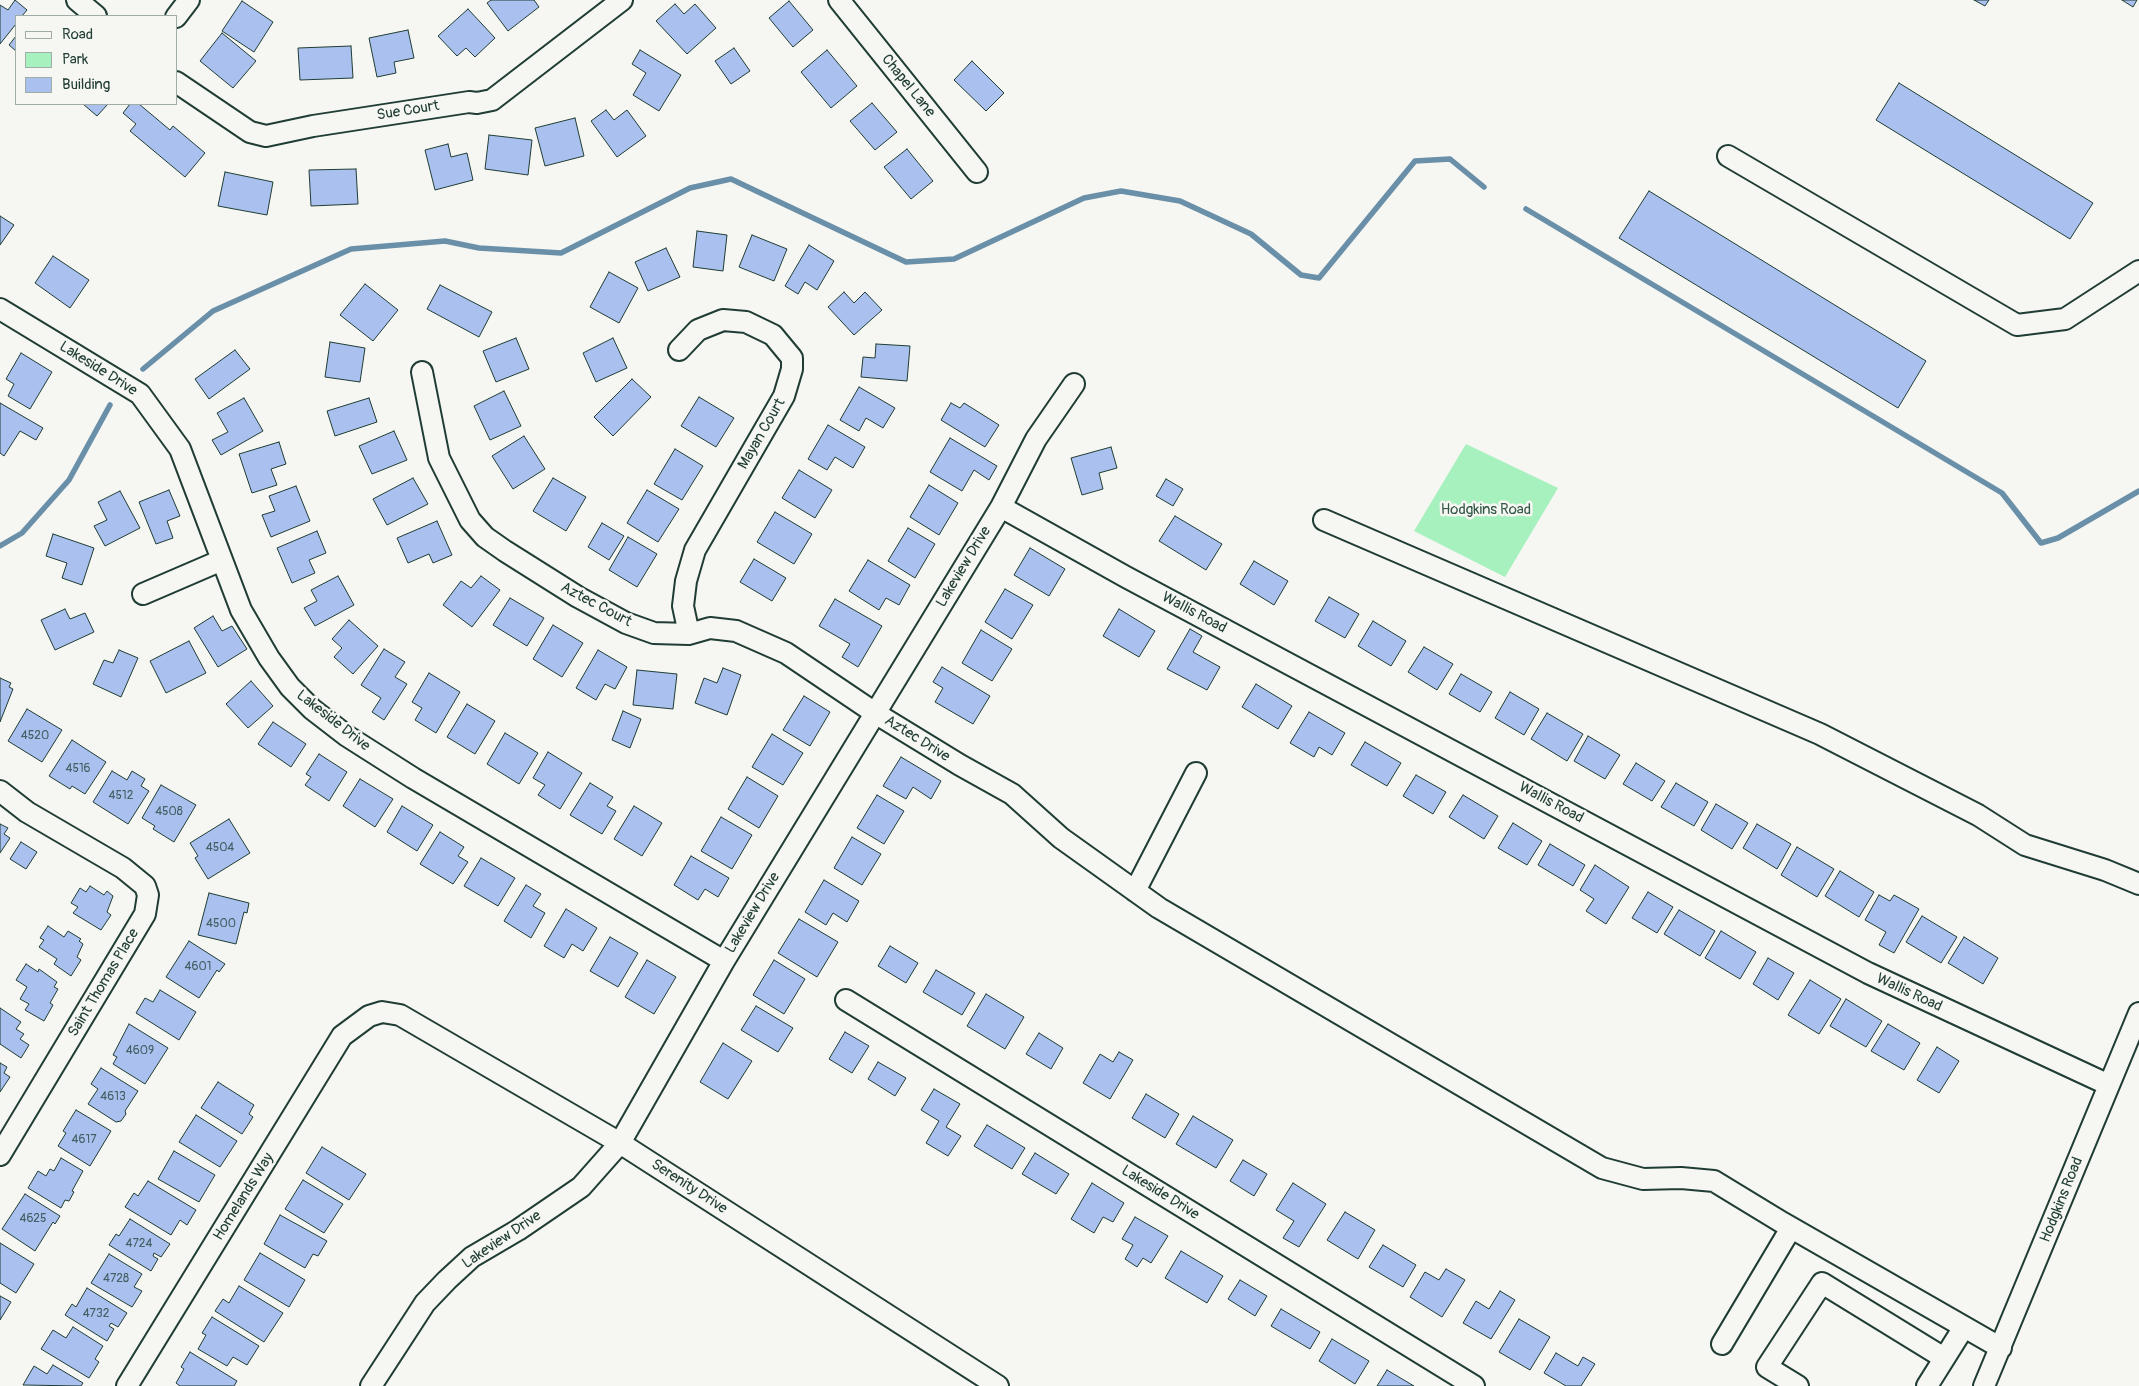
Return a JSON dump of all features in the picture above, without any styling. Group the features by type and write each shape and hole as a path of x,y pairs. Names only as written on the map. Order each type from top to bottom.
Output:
{"street":[{"path":"77,0 95,15"},
{"path":"178,15 189,0"},
{"name":"Sue Court","path":"178,83 250,132 266,136 314,126 469,102 477,103 492,100 622,0"},
{"name":"Chapel Lane","path":"839,0 977,172"},
{"path":"1728,156 2017,325 2065,319 2139,271"},
{"name":"Lakeside Drive","path":"0,309 140,394 180,449 241,610 269,658 290,687 312,709 347,736 413,778 724,961"},
{"name":"Mayan Court","path":"679,350 698,330 723,320 746,322 773,335 792,358 784,396 695,550 686,581 683,606 689,634"},
{"name":"Aztec Court","path":"422,372 440,458 470,520 504,552 578,597 626,623 654,633 689,634 710,628 736,631 762,641 786,653 875,713"},
{"name":"Lakeview Drive","path":"371,1386 425,1303 447,1280 472,1257 518,1230 581,1187 620,1143 724,961 1001,507 1036,439 1074,384"},
{"name":"Wallis Road","path":"1001,507 1126,577 1868,973 2109,1085"},
{"path":"1324,520 1820,734 1978,815 2025,845 2105,870 2139,884"},
{"path":"143,594 222,560"},
{"name":"Aztec Drive","path":"875,713 960,766 1012,794 1061,838 1159,908 1602,1168 1643,1179 1681,1178 1714,1181 1791,1228 2001,1348"},
{"path":"1135,891 1196,773"},
{"name":"Saint Thomas Place","path":"0,791 27,812 123,868 145,886 148,895 144,914 0,1155"},
{"name":"Lakeside Drive","path":"846,1000 1474,1386"},
{"name":"Serenity Drive","path":"369,1016 382,1012 400,1015 620,1143 998,1386"},
{"name":"Hodgkins Road","path":"1984,1386 2139,1013"},
{"name":"Homelands Way","path":"127,1386 309,1091 331,1051 342,1036 356,1023 369,1016"},
{"path":"1722,1344 1791,1228"},
{"path":"1798,1386 1767,1367 1822,1283 1944,1358"},
{"path":"1927,1386 1964,1327"}],"green space":[{"name":"Hodgkins Road","path":"1466,444 1558,488 1505,577 1414,531"}],"building":[{"path":"15,0 27,10 23,15 15,15 15,25 0,44 0,5 8,10"},
{"path":"491,0 534,0 539,7 508,31 487,3"},
{"path":"1974,0 1989,0 1985,6"},
{"path":"2122,0 2137,0 2133,7"},
{"path":"242,1 273,22 254,52 222,31"},
{"path":"789,1 813,30 793,47 769,18"},
{"path":"675,4 684,14 695,4 716,28 687,54 656,21"},
{"path":"468,9 495,38 475,57 466,48 457,56 438,36"},
{"path":"408,30 414,58 394,62 396,73 377,77 369,38"},
{"path":"222,33 256,61 233,88 200,61"},
{"path":"15,37 15,50 9,45"},
{"path":"351,46 353,78 300,80 298,48"},
{"path":"734,48 750,71 731,84 715,61"},
{"path":"640,50 681,75 659,111 633,95 646,73 632,64"},
{"path":"827,50 857,86 831,108 801,72"},
{"path":"972,61 1004,93 986,111 954,80"},
{"path":"1899,83 2093,203 2070,239 1876,120"},
{"path":"872,103 897,132 875,150 850,121"},
{"path":"84,105 107,105 97,116"},
{"path":"129,105 140,105 170,130 173,126 205,153 185,177 130,131 136,124 123,113"},
{"path":"606,110 614,120 627,110 646,136 617,157 591,121"},
{"path":"575,118 584,156 545,166 535,128"},
{"path":"489,135 532,140 528,175 485,169"},
{"path":"448,144 451,157 467,153 473,180 435,190 425,150"},
{"path":"907,149 933,181 911,199 884,167"},
{"path":"356,169 358,204 311,206 309,170"},
{"path":"225,172 273,182 267,215 218,206"},
{"path":"1649,191 1926,361 1898,408 1619,238"},
{"path":"0,216 14,225 0,245"},
{"path":"697,231 727,235 723,271 693,267"},
{"path":"752,235 787,249 774,281 739,267"},
{"path":"809,245 834,261 817,290 805,282 798,294 785,286"},
{"path":"666,248 680,277 648,291 635,262"},
{"path":"53,256 89,280 70,308 35,283"},
{"path":"609,272 638,288 619,323 590,307"},
{"path":"365,284 398,310 373,341 340,315"},
{"path":"440,285 492,312 479,337 427,309"},
{"path":"844,292 854,303 865,292 882,310 854,335 828,307"},
{"path":"516,338 529,369 496,382 483,351"},
{"path":"613,338 627,368 596,382 583,353"},
{"path":"330,342 365,348 360,382 325,377"},
{"path":"876,344 910,346 907,381 861,377 863,357 875,358"},
{"path":"235,350 250,369 209,399 195,379"},
{"path":"21,353 52,372 30,409 8,396 14,384 6,379"},
{"path":"632,379 651,397 613,436 594,417"},
{"path":"859,387 895,408 883,428 866,418 859,431 840,420"},
{"path":"504,391 521,426 490,440 474,406"},
{"path":"699,397 734,418 716,447 681,426"},
{"path":"244,398 263,431 221,455 212,440 228,432 217,413"},
{"path":"369,398 377,422 335,436 327,411"},
{"path":"0,403 43,428 36,440 20,431 4,456 0,453"},
{"path":"951,403 960,408 964,403 999,425 985,447 941,420"},
{"path":"828,425 865,447 853,468 835,457 827,470 808,459"},
{"path":"394,431 407,460 372,474 359,446"},
{"path":"524,436 545,469 513,489 492,456"},
{"path":"950,438 997,466 989,480 974,470 962,491 930,472"},
{"path":"279,442 286,464 271,469 277,485 252,493 239,454"},
{"path":"1111,447 1117,468 1099,473 1103,489 1082,495 1071,458"},
{"path":"675,449 703,466 682,500 654,484"},
{"path":"799,470 832,490 815,518 782,498"},
{"path":"413,478 428,504 387,525 373,499"},
{"path":"553,478 586,497 566,531 533,511"},
{"path":"1166,479 1183,489 1173,506 1156,496"},
{"path":"929,485 958,503 939,535 910,517"},
{"path":"296,486 310,521 271,537 262,515 275,511 269,496"},
{"path":"169,490 180,516 167,521 173,538 156,544 139,502"},
{"path":"647,490 679,509 658,542 627,523"},
{"path":"120,491 140,528 105,546 94,526 107,520 98,502"},
{"path":"775,512 812,534 794,564 757,542"},
{"path":"1175,516 1222,544 1206,570 1159,541"},
{"path":"437,521 452,555 433,563 429,554 408,563 397,538"},
{"path":"602,523 624,536 609,560 588,547"},
{"path":"908,528 935,544 915,578 888,561"},
{"path":"317,531 326,553 309,560 315,573 292,583 277,548"},
{"path":"53,534 94,548 82,585 62,578 67,563 46,556"},
{"path":"628,537 657,554 637,587 609,570"},
{"path":"1030,548 1065,569 1049,596 1014,575"},
{"path":"754,559 786,578 772,601 740,582"},
{"path":"868,560 910,585 899,605 886,598 879,610 849,591"},
{"path":"1254,561 1288,581 1274,605 1240,584"},
{"path":"338,576 354,605 315,626 304,608 317,601 311,590"},
{"path":"481,576 500,590 472,627 443,605 461,581 471,588"},
{"path":"1005,589 1033,605 1012,639 985,622"},
{"path":"1329,597 1359,614 1345,638 1315,621"},
{"path":"510,598 544,618 527,646 493,625"},
{"path":"835,599 882,626 858,667 842,657 850,644 819,626"},
{"path":"65,609 70,619 85,613 94,632 55,650 41,620"},
{"path":"1119,609 1155,631 1139,657 1103,636"},
{"path":"213,616 222,631 232,626 247,649 218,667 194,628"},
{"path":"349,620 378,646 353,674 334,657 342,648 332,639"},
{"path":"1373,621 1406,641 1391,666 1358,646"},
{"path":"553,625 583,643 562,677 533,659"},
{"path":"1190,629 1202,636 1193,652 1220,667 1207,690 1167,669"},
{"path":"981,630 1012,649 992,681 962,663"},
{"path":"189,641 206,673 166,693 150,661"},
{"path":"1424,647 1453,664 1437,690 1408,672"},
{"path":"384,649 405,662 395,677 407,684 384,720 372,712 381,698 361,685"},
{"path":"119,650 138,658 121,697 93,684 104,660 113,663"},
{"path":"598,650 627,667 615,689 605,684 596,700 576,688"},
{"path":"942,667 990,696 973,724 935,702 943,688 933,682"},
{"path":"723,668 741,675 727,715 695,703 704,678 717,683"},
{"path":"637,670 677,674 673,709 633,705"},
{"path":"429,673 460,692 436,733 415,720 422,708 412,702"},
{"path":"1461,674 1492,692 1480,712 1449,694"},
{"path":"0,678 11,683 9,687 13,689 0,722"},
{"path":"251,681 273,706 248,728 226,704"},
{"path":"1256,684 1292,706 1278,729 1242,707"},
{"path":"1510,692 1539,709 1524,735 1495,718"},
{"path":"804,696 830,712 810,746 783,730"},
{"path":"467,704 495,721 475,754 447,737"},
{"path":"27,709 62,730 42,762 8,741"},
{"path":"623,711 641,719 630,748 612,740"},
{"path":"1309,712 1345,733 1332,755 1319,747 1314,757 1290,743"},
{"path":"1547,713 1583,734 1567,761 1531,739"},
{"path":"273,722 306,744 291,767 258,744"},
{"path":"505,733 538,753 519,784 487,764"},
{"path":"772,734 803,753 783,785 752,767"},
{"path":"1588,736 1620,755 1605,779 1574,761"},
{"path":"72,740 106,762 85,794 72,786 70,789 49,776"},
{"path":"1365,742 1401,763 1387,786 1351,765"},
{"path":"548,752 582,773 560,809 538,795 545,785 533,778"},
{"path":"319,754 347,772 329,801 305,785 311,777 306,774"},
{"path":"901,757 941,781 931,799 913,787 906,799 883,786"},
{"path":"1636,763 1665,781 1652,801 1623,784"},
{"path":"112,771 127,780 132,771 145,779 141,786 149,791 128,824 93,802"},
{"path":"1416,775 1446,792 1433,814 1403,796"},
{"path":"747,777 778,796 759,828 728,809"},
{"path":"360,779 393,799 375,827 343,806"},
{"path":"590,783 613,797 607,806 616,811 602,834 570,815"},
{"path":"1676,783 1708,802 1694,826 1661,807"},
{"path":"161,785 196,805 174,842 153,829 155,826 142,818"},
{"path":"877,795 904,811 884,844 857,828"},
{"path":"1463,795 1498,816 1484,839 1449,817"},
{"path":"1716,804 1748,823 1732,849 1701,830"},
{"path":"402,806 433,825 417,851 387,832"},
{"path":"634,806 662,823 642,856 614,839"},
{"path":"721,817 752,835 732,869 701,851"},
{"path":"229,819 250,853 208,879 195,858 198,856 190,843"},
{"path":"1513,823 1542,841 1527,865 1498,848"},
{"path":"0,824 8,828 4,834 10,838 0,853"},
{"path":"1757,824 1791,844 1777,869 1743,848"},
{"path":"440,832 464,847 458,856 468,862 453,884 420,864"},
{"path":"852,837 881,854 862,885 834,868"},
{"path":"21,842 37,852 26,869 10,859"},
{"path":"1550,844 1585,865 1573,886 1538,865"},
{"path":"1797,847 1834,869 1817,897 1781,875"},
{"path":"691,856 729,878 718,897 705,889 698,900 674,885"},
{"path":"481,858 515,878 498,906 464,886"},
{"path":"1595,865 1629,887 1606,924 1586,911 1594,899 1580,890"},
{"path":"1840,871 1874,892 1859,917 1825,896"},
{"path":"824,880 859,901 847,922 833,913 826,925 805,912"},
{"path":"526,885 541,894 533,906 545,913 531,938 504,921"},
{"path":"90,886 104,895 107,891 113,896 107,912 111,915 101,930 73,913 78,907 71,903 80,888 86,892"},
{"path":"1648,892 1673,907 1657,933 1632,918"},
{"path":"209,893 249,903 247,913 244,912 236,944 198,935"},
{"path":"1879,895 1890,901 1894,895 1919,909 1894,953 1879,945 1886,932 1865,920"},
{"path":"566,909 597,928 583,951 572,944 564,958 544,946"},
{"path":"1679,910 1715,931 1700,956 1664,934"},
{"path":"1922,916 1957,937 1941,963 1906,942"},
{"path":"799,919 838,942 817,977 778,953"},
{"path":"48,926 64,937 68,931 81,939 79,941 83,944 77,957 81,960 71,976 54,964 57,959 39,947 44,940 40,938"},
{"path":"1721,931 1756,952 1740,979 1705,958"},
{"path":"610,937 638,953 618,987 590,971"},
{"path":"1964,937 1998,958 1983,984 1948,963"},
{"path":"189,941 225,964 219,972 217,970 199,998 166,977"},
{"path":"890,946 918,963 906,983 878,966"},
{"path":"1768,958 1794,973 1778,1000 1753,984"},
{"path":"647,960 676,977 654,1014 625,997"},
{"path":"774,960 805,979 784,1014 753,995"},
{"path":"26,964 38,972 39,969 57,982 54,987 58,989 50,1003 53,1005 44,1021 25,1010 29,1004 20,999 27,987 16,980"},
{"path":"936,970 975,993 962,1015 923,992"},
{"path":"1810,980 1841,999 1819,1034 1788,1015"},
{"path":"160,990 196,1012 179,1040 136,1013 145,998 153,1002"},
{"path":"986,994 1024,1017 1005,1049 967,1026"},
{"path":"1846,999 1882,1021 1866,1047 1830,1026"},
{"path":"756,1006 793,1028 778,1052 741,1030"},
{"path":"0,1008 21,1022 16,1029 24,1034 20,1039 29,1045 21,1058 0,1044"},
{"path":"129,1024 168,1048 145,1084 113,1064 117,1057 113,1055"},
{"path":"1888,1024 1920,1043 1904,1070 1871,1051"},
{"path":"845,1032 869,1046 852,1073 829,1059"},
{"path":"1039,1033 1063,1048 1051,1069 1026,1054"},
{"path":"723,1043 752,1061 728,1099 700,1082"},
{"path":"1937,1047 1959,1061 1939,1093 1917,1080"},
{"path":"1119,1052 1133,1060 1110,1099 1083,1083 1100,1054 1113,1062"},
{"path":"878,1062 906,1078 895,1096 868,1079"},
{"path":"0,1063 7,1067 4,1073 10,1077 0,1092"},
{"path":"101,1068 138,1091 121,1121 116,1122 88,1104 98,1089 91,1084"},
{"path":"218,1082 254,1105 249,1114 253,1117 242,1134 201,1108"},
{"path":"934,1089 960,1104 946,1127 961,1136 948,1156 926,1143 939,1121 921,1110"},
{"path":"1146,1094 1179,1114 1165,1138 1132,1118"},
{"path":"76,1110 111,1131 90,1166 58,1146 66,1133 63,1131"},
{"path":"196,1115 237,1141 220,1167 179,1142"},
{"path":"1193,1116 1233,1140 1216,1168 1176,1144"},
{"path":"987,1125 1025,1148 1012,1169 974,1146"},
{"path":"322,1147 366,1174 349,1200 306,1173"},
{"path":"174,1151 215,1175 199,1202 158,1179"},
{"path":"1035,1153 1069,1174 1056,1194 1022,1174"},
{"path":"61,1158 83,1171 72,1191 74,1192 69,1201 65,1200 61,1208 28,1188 38,1171 46,1176 50,1169 54,1171"},
{"path":"1243,1160 1267,1174 1254,1196 1230,1181"},
{"path":"303,1180 343,1204 324,1233 285,1209"},
{"path":"148,1181 196,1210 187,1225 180,1220 171,1235 125,1207 134,1193 138,1196"},
{"path":"1092,1183 1124,1203 1113,1222 1103,1217 1094,1233 1071,1219"},
{"path":"1293,1183 1326,1204 1299,1247 1283,1238 1294,1221 1276,1210"},
{"path":"25,1194 60,1216 55,1224 53,1222 35,1251 2,1229"},
{"path":"1345,1212 1375,1230 1358,1259 1327,1240"},
{"path":"280,1215 327,1241 318,1256 313,1254 305,1268 264,1244"},
{"path":"1135,1217 1168,1236 1151,1263 1143,1258 1137,1267 1125,1259 1133,1245 1122,1239"},
{"path":"130,1219 170,1244 161,1257 154,1253 153,1256 158,1259 151,1271 109,1245 116,1234 119,1236"},
{"path":"0,1243 34,1264 16,1293 0,1283"},
{"path":"1383,1245 1416,1265 1403,1287 1369,1267"},
{"path":"1181,1251 1223,1276 1207,1303 1165,1278"},
{"path":"260,1253 305,1280 289,1307 244,1280"},
{"path":"109,1254 142,1274 134,1287 142,1291 132,1307 91,1283"},
{"path":"1446,1269 1465,1280 1442,1317 1410,1297 1425,1272 1439,1280"},
{"path":"1240,1280 1267,1296 1255,1316 1228,1299"},
{"path":"239,1286 283,1313 264,1342 215,1311 223,1299 229,1303"},
{"path":"87,1288 127,1313 118,1327 111,1323 109,1326 114,1329 107,1341 65,1315 72,1304 76,1307"},
{"path":"1500,1291 1515,1300 1491,1339 1463,1323 1476,1301 1489,1309"},
{"path":"0,1296 11,1302 0,1320"},
{"path":"1281,1309 1320,1332 1310,1349 1271,1326"},
{"path":"212,1317 259,1346 247,1365 233,1357 227,1366 198,1349 206,1335 202,1333"},
{"path":"1519,1319 1550,1337 1530,1370 1499,1352"},
{"path":"73,1327 103,1346 95,1359 99,1362 89,1378 41,1349 53,1330 66,1338"},
{"path":"1332,1339 1369,1361 1355,1384 1319,1361"},
{"path":"190,1352 237,1381 234,1386 180,1386 176,1383 184,1369 181,1367"},
{"path":"1556,1353 1578,1366 1583,1357 1595,1364 1581,1386 1566,1386 1544,1373"},
{"path":"53,1365 83,1383 81,1386 23,1385 34,1366 47,1374"},
{"path":"1387,1370 1414,1386 1377,1386"}],"waterway":[{"path":"143,369 213,311 351,249 445,241 479,248 561,253 690,188 731,179 906,262 954,259 1084,198 1121,191 1180,201 1251,234 1301,275 1319,278 1415,161 1450,159 1484,187"},
{"path":"1526,209 2002,493 2041,543 2058,538 2139,491"},
{"path":"0,546 22,533 69,480 110,405"}]}
